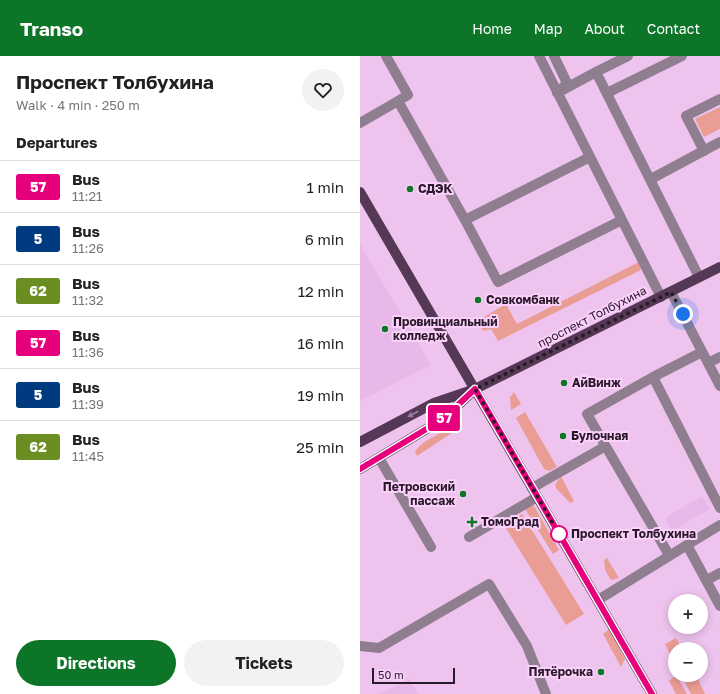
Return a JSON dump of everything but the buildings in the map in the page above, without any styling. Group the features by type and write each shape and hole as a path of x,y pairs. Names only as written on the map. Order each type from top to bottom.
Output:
{"main road":[{"path":"360,192 652,694"},
{"name":"проспект Толбухина","path":"360,442 434,403 475,389 720,267"},
{"name":"проспект Толбухина","path":"360,469 443,419 475,389"}],"street":[{"path":"360,123 408,95 386,56"},
{"path":"540,56 660,297"},
{"path":"554,56 567,83 557,92"},
{"path":"557,92 628,56"},
{"path":"607,93 682,56"},
{"path":"596,72 699,277"},
{"path":"704,151 686,116 720,99"},
{"path":"398,101 498,282 622,220"},
{"path":"651,179 720,142"},
{"path":"464,220 590,157"},
{"path":"671,292 720,386"},
{"path":"669,555 604,447 586,414 702,352"},
{"path":"708,363 720,357"},
{"path":"653,377 720,508"},
{"path":"469,537 604,447"},
{"path":"379,458 431,546"},
{"path":"598,600 720,525"},
{"path":"687,545 720,606"},
{"path":"707,580 720,573"},
{"path":"360,646 379,648 489,584 527,646 546,694"}],"shaded area":[{"path":"720,107 720,129 704,137 695,119"},
{"name":"Провинциальный колледж","path":"360,244 431,365 360,401"},
{"path":"639,262 641,270 498,341 491,329 483,331 477,321 506,304 517,324"},
{"path":"514,392 521,404 511,410 510,397"},
{"path":"525,412 557,467 549,471 544,469 516,418"},
{"path":"459,424 461,427 417,456 415,452 422,444 434,436"},
{"path":"561,476 574,501 570,503 555,485"},
{"path":"702,496 710,509 672,531 665,518"},
{"path":"533,504 559,550 553,554 525,509"},
{"path":"522,514 584,614 566,625 504,525"},
{"path":"607,558 619,578 611,580 605,570 604,560"},
{"path":"609,629 625,659 621,667 603,634"},
{"path":"676,638 678,642 669,642"},
{"path":"668,642 668,650 665,644"},
{"path":"410,679 418,694 378,694"},
{"path":"670,682 680,682 687,694 676,694"},
{"path":"685,682 699,682 705,694 691,694"}],"bus line":[{"name":"57","path":"360,469 443,419 455,410 475,389 652,694"}],"place":[{"name":"СДЭК","path":"410,189"},
{"name":"Совкомбанк","path":"478,300"},
{"name":"Провинциальный колледж","path":"385,329"},
{"name":"АйВинж","path":"564,383"},
{"name":"Булочная","path":"563,436"},
{"name":"Петровский пассаж","path":"463,494"},
{"name":"ТомоГрад","path":"472,522"},
{"name":"Проспект Толбухина","path":"559,534"},
{"name":"Пятёрочка","path":"601,672"}],"route":[{"path":"559,534 560,535 475,389 671,292 683,314"}]}
